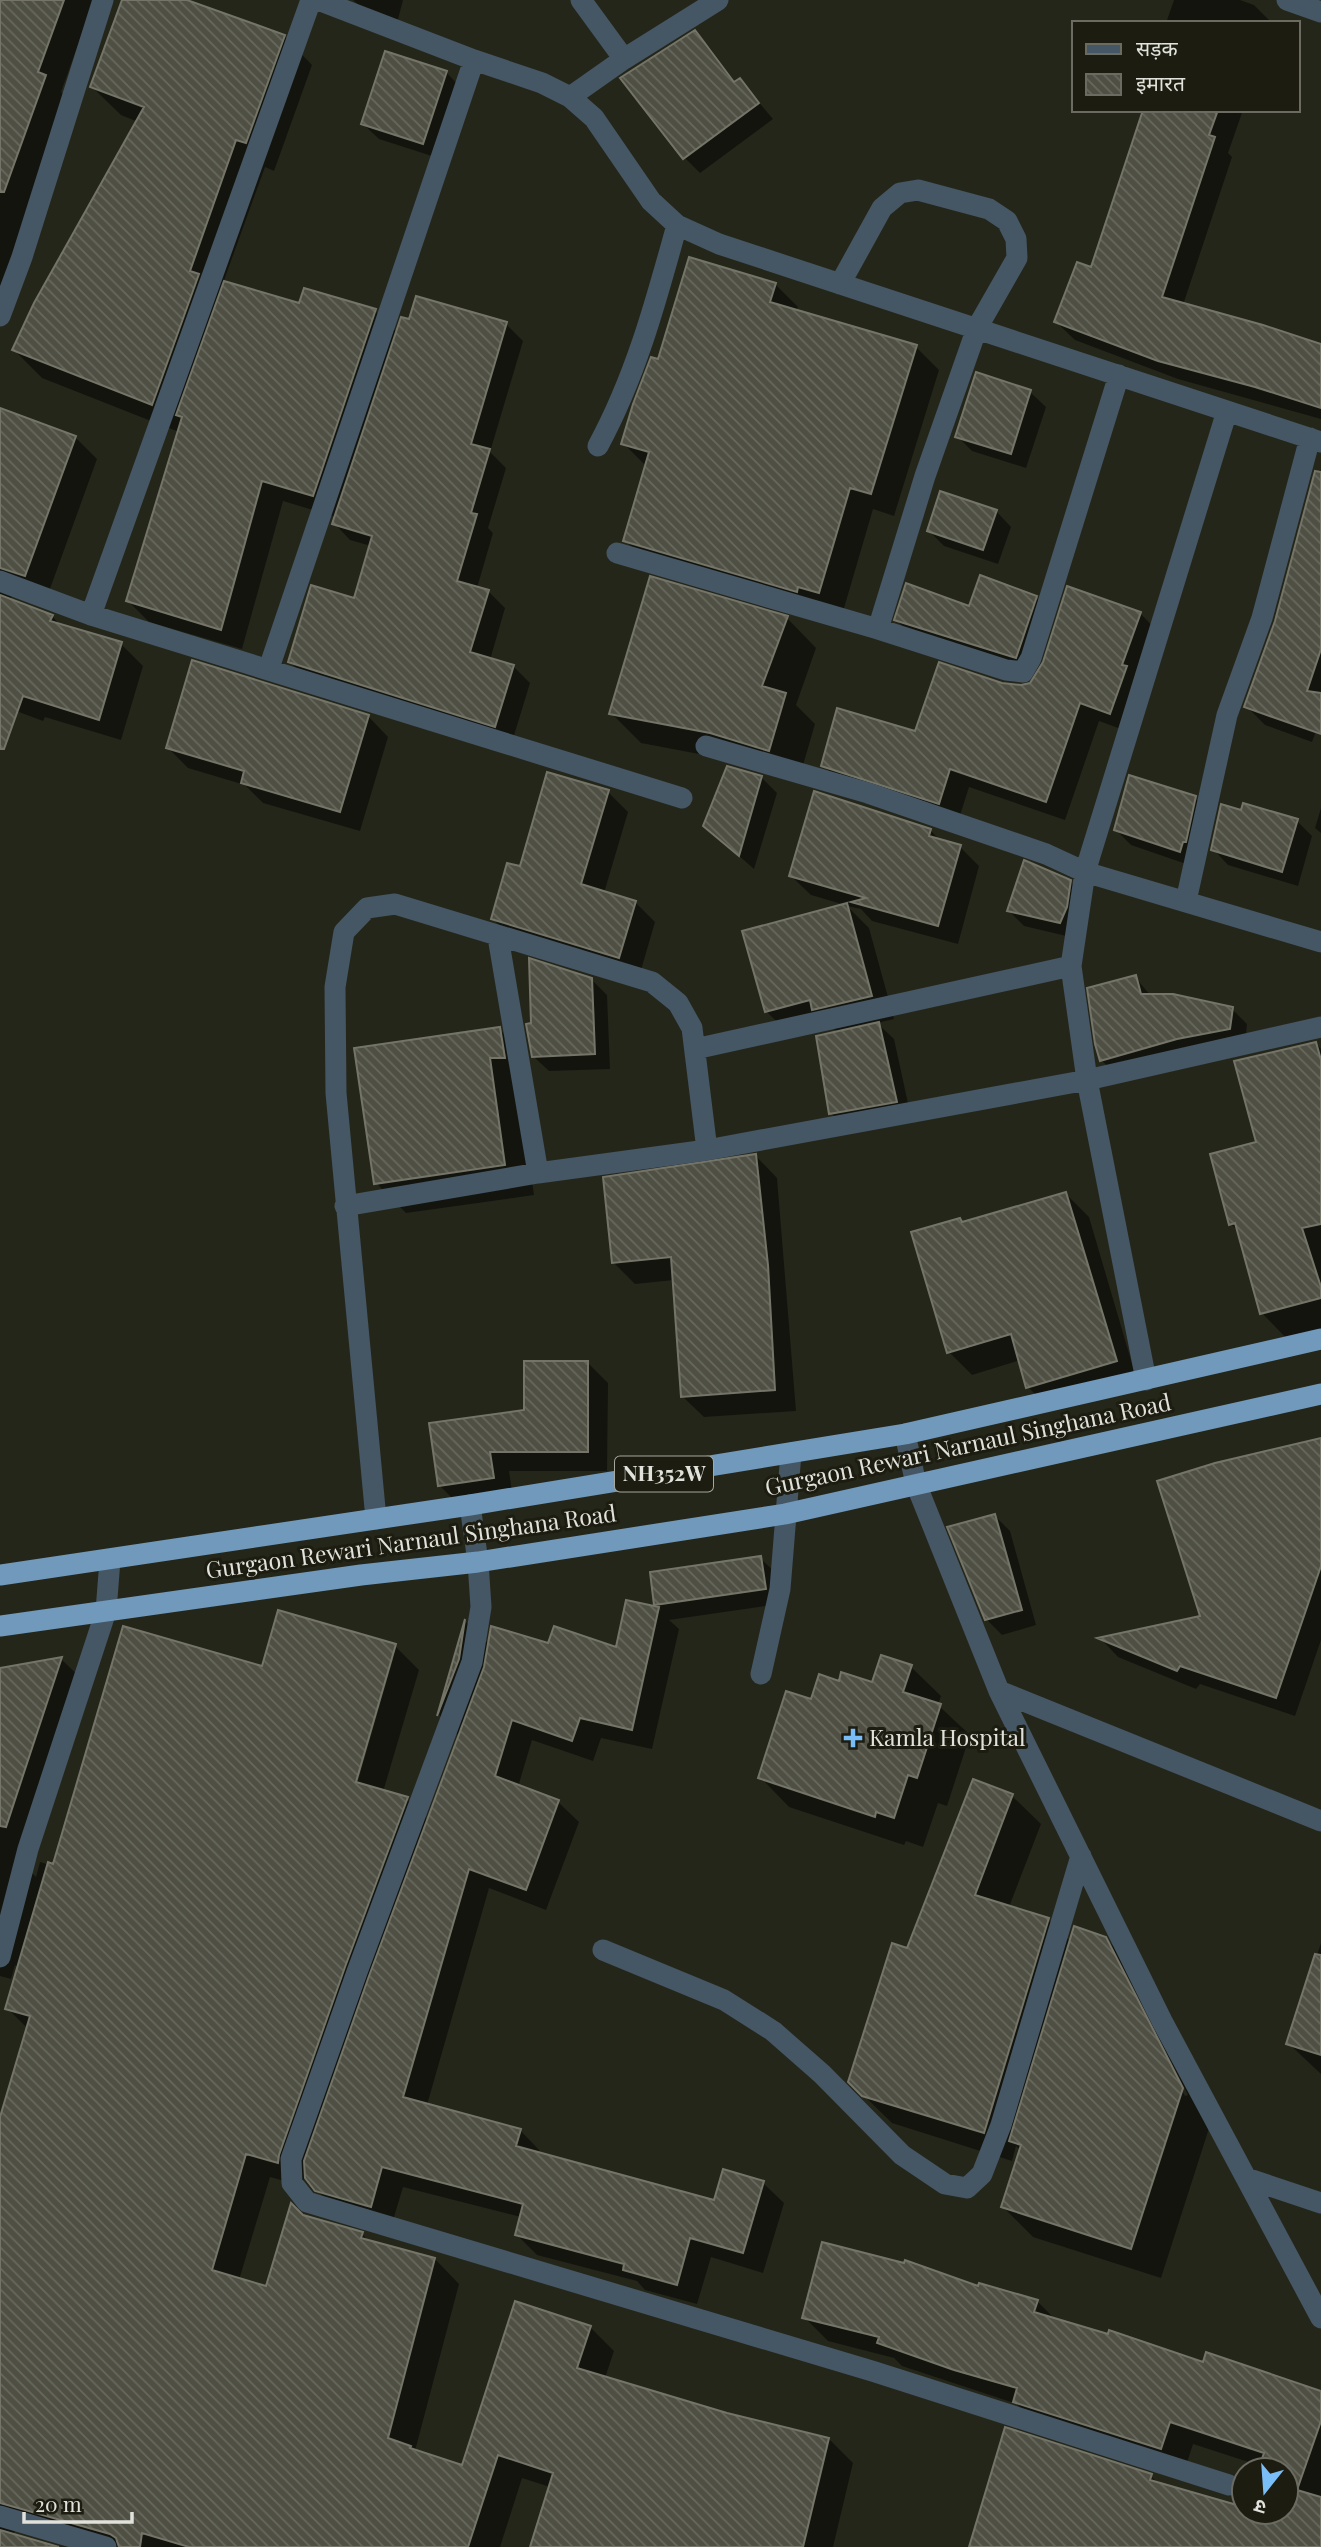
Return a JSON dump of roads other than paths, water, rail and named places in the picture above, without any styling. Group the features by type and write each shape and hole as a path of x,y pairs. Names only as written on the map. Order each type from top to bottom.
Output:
{"highway":[{"name":"NH352W","path":"0,1575 470,1505 905,1434 1321,1339"},
{"name":"Gurgaon Rewari Narnaul Singhana Road","path":"0,1626 361,1575 478,1562 785,1514 1321,1394"}],"street":[{"path":"0,316 22,257 103,0"},
{"path":"91,615 311,0"},
{"path":"318,0 542,83 570,97 594,118 651,201 677,225 719,244 1316,440 1262,618 1227,715 1186,901"},
{"path":"581,0 624,59"},
{"path":"570,97 624,59 718,0"},
{"path":"1287,0 1321,12"},
{"path":"269,668 474,60"},
{"path":"841,284 882,208 900,193 918,190 989,209 1007,221 1016,239 1017,258 977,328 925,476 878,629"},
{"path":"598,446 613,419 643,346 677,225"},
{"path":"617,553 878,629 1006,670 1023,672 1031,658 1119,375"},
{"path":"1146,1380 1087,1080 1071,966 1085,872 1227,411"},
{"path":"0,581 91,615 682,797"},
{"path":"706,746 868,793 1046,854 1085,872 1321,942"},
{"path":"376,1519 336,1094 335,987 344,932 367,908 395,904 652,982 678,1003 692,1028 707,1150"},
{"path":"498,937 538,1173"},
{"path":"695,1049 1071,966"},
{"path":"345,1206 538,1173 707,1150 1087,1080 1321,1027"},
{"path":"905,1434 916,1484 999,1691 1163,2021 1321,2318"},
{"path":"761,1674 780,1589 791,1453"},
{"path":"470,1505 481,1607 472,1662 352,1984 291,2159 292,2183 307,2202 873,2371 1229,2486"},
{"path":"0,1957 28,1849 106,1611 110,1560"},
{"path":"999,1691 1321,1821"},
{"path":"603,1950 724,2000 773,2031 822,2074 902,2155 945,2184 967,2188 982,2174 1001,2125 1081,1856"},
{"path":"1246,2178 1321,2203"},
{"path":"0,2516 106,2547"}],"place":[{"name":"Kamla Hospital","path":"853,1738"}]}
